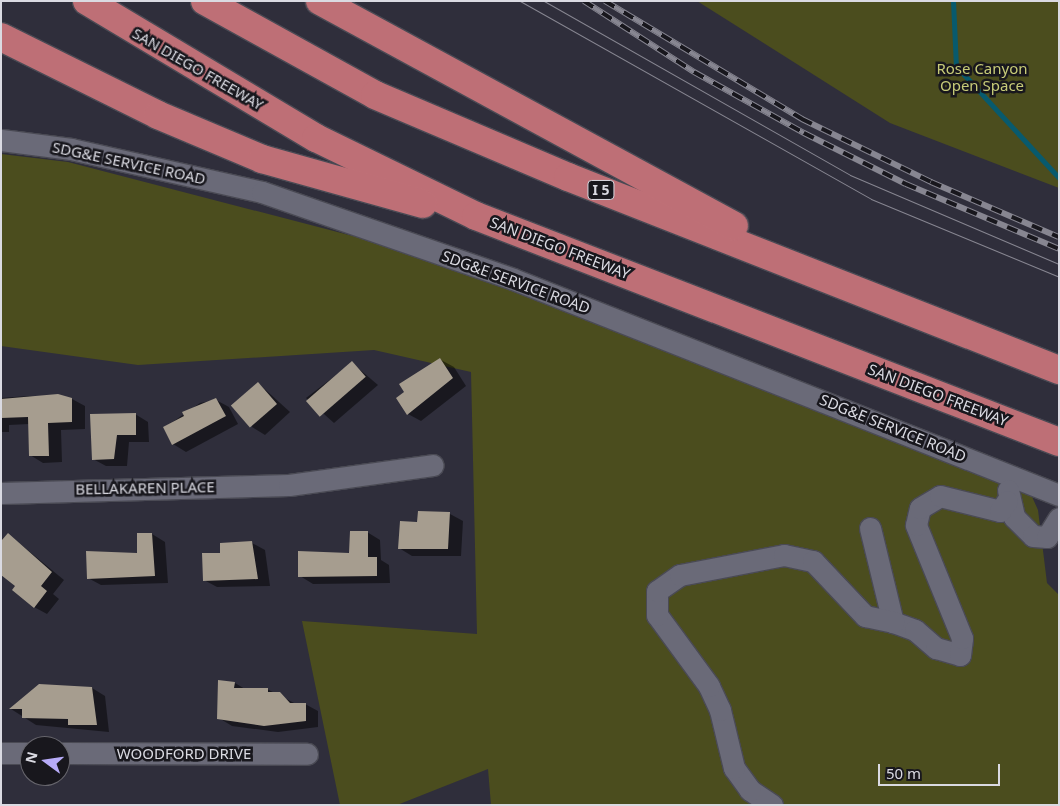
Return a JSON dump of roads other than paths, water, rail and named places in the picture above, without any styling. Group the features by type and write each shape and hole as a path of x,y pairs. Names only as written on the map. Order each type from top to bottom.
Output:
{"highway":[{"name":"SAN DIEGO FREEWAY","path":"87,1 316,138 476,216 1059,442"},
{"name":"I 5","path":"205,1 375,95 568,177 1059,370"},
{"path":"320,1 723,221 1009,350"},
{"path":"1,37 158,114 262,159 476,216"}],"street":[{"name":"SDG&E SERVICE ROAD","path":"1,140 71,149 262,192 513,278 1014,476 1059,496"},
{"name":"BELLAKAREN PLACE","path":"1,493 289,485 434,465"},
{"path":"772,805 750,790 734,768 720,710 709,686 657,615 657,591 680,574 784,555 813,561 866,616 893,622 916,630 936,648 960,655 962,638 916,525 920,508 940,496 1000,510 1007,501 1014,476"},
{"path":"1007,501 1023,530 1033,536 1047,537 1059,518"},
{"path":"870,528 893,622"},
{"path":"1,753 20,753"},
{"name":"WOODFORD DRIVE","path":"70,753 307,754"}],"waterway":[{"path":"953,1 956,66 1059,178"}],"tram line":[{"path":"520,1 871,199 1059,277"},
{"path":"544,1 850,175 1059,264"}],"railway":[{"path":"584,1 694,72 804,133 906,184 1059,249"},
{"path":"605,1 802,119 931,182 1059,237"}],"park label":[{"name":"Rose Canyon Open Space","path":"982,76"}]}
